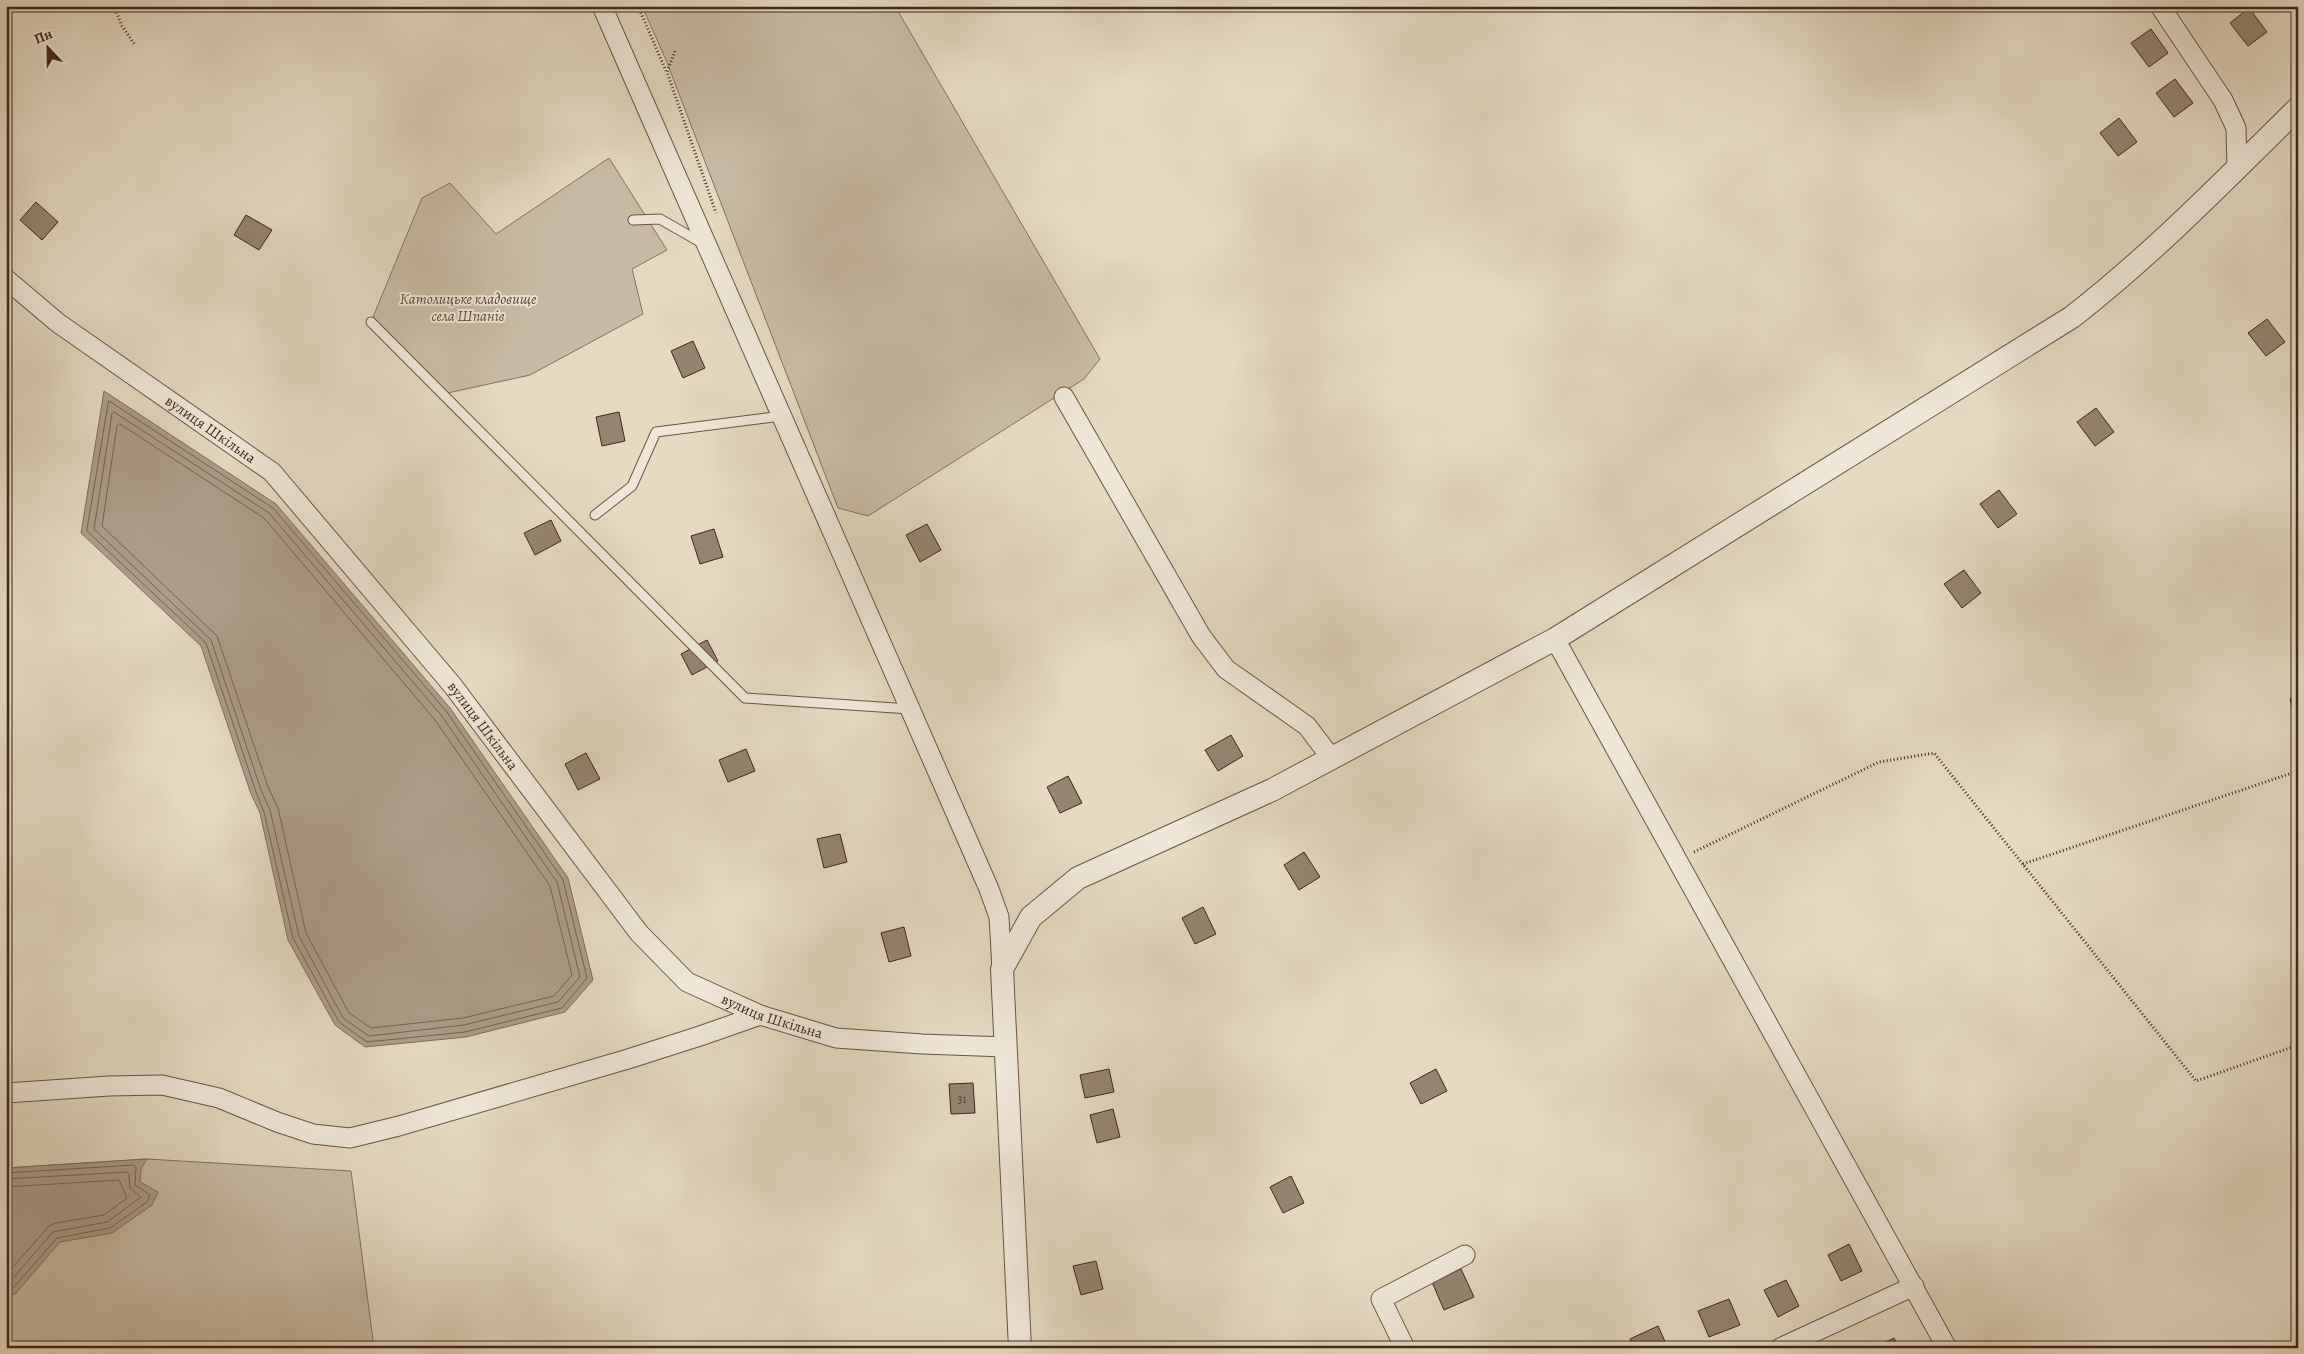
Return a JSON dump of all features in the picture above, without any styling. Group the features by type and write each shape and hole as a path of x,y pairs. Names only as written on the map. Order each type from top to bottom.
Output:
{"street":[{"path":"602,6 989,889 999,917 1020,1348"},
{"path":"2160,6 2223,100 2236,128 2237,168"},
{"path":"1002,969 1031,917 1078,878 1272,790 1555,639 2072,317 2112,286 2298,108"},
{"name":"вулиця Шкільна","path":"6,279 58,323 272,472 453,686 639,932 687,982 760,1015 836,1038 1006,1047"},
{"path":"1064,397 1201,636 1226,669 1307,726 1332,759"},
{"path":"1555,639 1947,1348"},
{"path":"6,1093 109,1086 162,1086 219,1098 277,1122 313,1134 350,1138 399,1126 618,1062 760,1015"},
{"path":"1405,1348 1381,1299 1465,1255"},
{"path":"1780,1348 1914,1286"}],"lane":[{"path":"633,220 660,220 707,245"},
{"path":"371,322 745,698 910,709"},
{"path":"596,515 632,486 656,432 782,416"}],"path":[{"path":"114,6 122,26 135,46"},
{"path":"638,6 666,72 718,218"},
{"path":"666,72 674,50"},
{"path":"1678,860 1879,762 1934,753 2196,1081 2298,1045"},
{"path":"2023,864 2298,771"}],"green space":[{"path":"642,6 895,6 1100,359 1084,379 868,516 838,508 666,60"},
{"name":"Католицьке кладовище села Шпанів","path":"609,158 667,250 632,269 643,314 530,375 443,394 371,322 422,198 450,183 496,234"},
{"path":"147,1159 351,1171 374,1348 6,1348 6,1168"}],"water":[{"path":"104,391 276,504 450,708 568,878 593,980 565,1012 466,1037 365,1047 335,1025 288,940 260,813 251,794 201,646 81,533"},
{"path":"147,1159 141,1169 140,1182 158,1192 152,1205 112,1233 60,1242 16,1293 6,1299 6,1168"}],"building":[{"path":"2249,8 2267,32 2248,46 2230,23"},
{"path":"2151,29 2168,53 2149,67 2131,43"},
{"path":"2175,79 2193,103 2174,117 2156,93"},
{"path":"2119,118 2137,142 2118,156 2100,133"},
{"path":"36,202 58,222 42,240 20,220"},
{"path":"246,215 272,230 259,250 234,235"},
{"path":"2267,319 2285,342 2266,356 2248,333"},
{"path":"693,341 705,368 683,378 671,351"},
{"path":"2096,408 2114,432 2095,446 2077,422"},
{"path":"619,412 625,441 602,446 596,417"},
{"path":"1999,490 2017,514 1998,528 1980,504"},
{"path":"551,520 561,541 535,555 524,533"},
{"path":"927,524 941,550 920,562 906,535"},
{"path":"714,529 723,557 700,564 691,536"},
{"path":"1964,570 1981,593 1962,608 1944,584"},
{"path":"707,640 718,661 692,675 681,654"},
{"path":"2298,697 2298,725 2290,699"},
{"path":"1231,735 1243,756 1218,771 1205,750"},
{"path":"746,749 755,771 728,782 719,760"},
{"path":"586,753 600,779 578,790 565,764"},
{"path":"1068,776 1082,803 1060,813 1047,787"},
{"path":"840,834 847,862 824,868 817,839"},
{"path":"1304,852 1320,877 1299,890 1284,865"},
{"path":"1203,907 1216,934 1195,944 1182,918"},
{"path":"904,927 911,956 889,962 881,933"},
{"path":"1109,1069 1114,1092 1085,1098 1080,1075"},
{"path":"1436,1069 1447,1091 1421,1104 1410,1083"},
{"path":"973,1083 975,1113 951,1114 949,1084"},
{"path":"1113,1109 1120,1137 1097,1143 1090,1115"},
{"path":"1291,1176 1304,1203 1283,1213 1270,1187"},
{"path":"1849,1244 1862,1271 1841,1281 1828,1255"},
{"path":"1096,1261 1103,1289 1081,1295 1073,1266"},
{"path":"1461,1269 1474,1297 1444,1310 1432,1282"},
{"path":"1786,1280 1799,1306 1778,1317 1764,1290"},
{"path":"1729,1299 1740,1325 1709,1337 1698,1311"},
{"path":"1658,1326 1668,1348 1634,1348 1630,1339"},
{"path":"1894,1338 1899,1348 1874,1348"}]}
